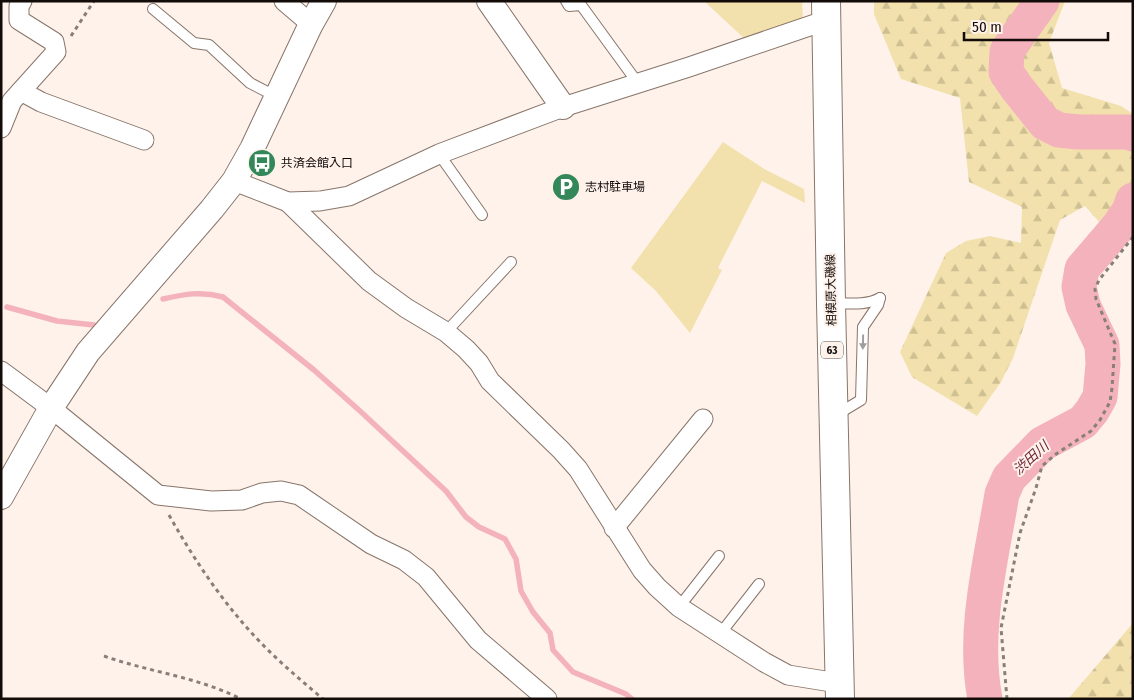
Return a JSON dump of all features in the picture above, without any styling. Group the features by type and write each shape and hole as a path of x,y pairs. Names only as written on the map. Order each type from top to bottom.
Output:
{"main road":[{"name":"相模原大磯線","path":"826,11 839,691"}],"street":[{"path":"1,128 12,101 56,52 54,42 19,20 19,6 22,1"},
{"path":"284,1 311,24"},
{"path":"1,497 51,408 88,352 234,181 324,1"},
{"path":"489,1 563,106"},
{"path":"288,202 320,201 349,196 439,154 563,106 689,67 826,11"},
{"path":"21,91 41,102 116,122 144,140"},
{"path":"234,181 288,202 369,281 406,308 446,332 466,349 490,381 578,469 642,570 679,607 764,662 788,675 839,691"},
{"path":"1,371 51,408 158,495 211,501 242,500 262,493 281,491 299,495 371,544 404,560 426,577 478,640 547,699"},
{"path":"614,528 703,420"}],"lane":[{"path":"566,1 569,6 581,5 637,82"},
{"path":"153,9 194,43 209,45 250,83 277,97"},
{"path":"439,154 482,215"},
{"path":"446,332 511,262"},
{"path":"831,302 863,303 880,298 878,305 863,327 861,400 834,416"},
{"path":"679,607 718,556"},
{"path":"720,634 759,584"}],"path":[{"path":"56,48 66,44 94,1"},
{"path":"1007,699 1001,628 1020,532 1042,466 1056,454 1091,431 1110,402 1115,344 1096,299 1095,289 1099,280 1133,237"},
{"path":"158,495 190,553 214,587 264,646 323,699"},
{"path":"104,656 199,682 226,691 241,699"}],"green space":[{"path":"704,1 802,1 803,20 747,41"},
{"path":"874,1 1065,1 1049,43 1062,88 1121,106 1133,114 1133,218 1101,224 1085,206 1060,220 1013,358 1001,382 977,416 912,377 900,352 946,253 966,241 990,236 1021,243 1022,207 969,182 960,98 901,79 874,14"},
{"path":"723,142 766,170 804,189 805,203 762,181 718,268 722,270 690,333 656,291 631,268"},
{"path":"1133,623 1133,699 1069,699 1069,698"}],"waterway":[{"name":"渋田川","path":"1042,1 1007,51 1006,72 1045,123 1059,130 1128,132 1133,134"},
{"name":"渋田川","path":"985,699 981,648 984,596 1002,494 1009,478 1042,444 1083,422 1100,397 1103,364 1102,345 1083,305 1079,287 1082,269 1118,227 1129,211 1133,200"},
{"path":"163,299 193,294 223,297 314,370 446,491 466,517 479,527 505,539 516,559 521,591 533,612 550,633 553,650 573,672 626,694 632,699"},
{"path":"7,307 57,321 94,325"}],"place":[{"name":"共済会館入口","path":"262,163"},
{"name":"志村駐車場","path":"566,187"}]}
